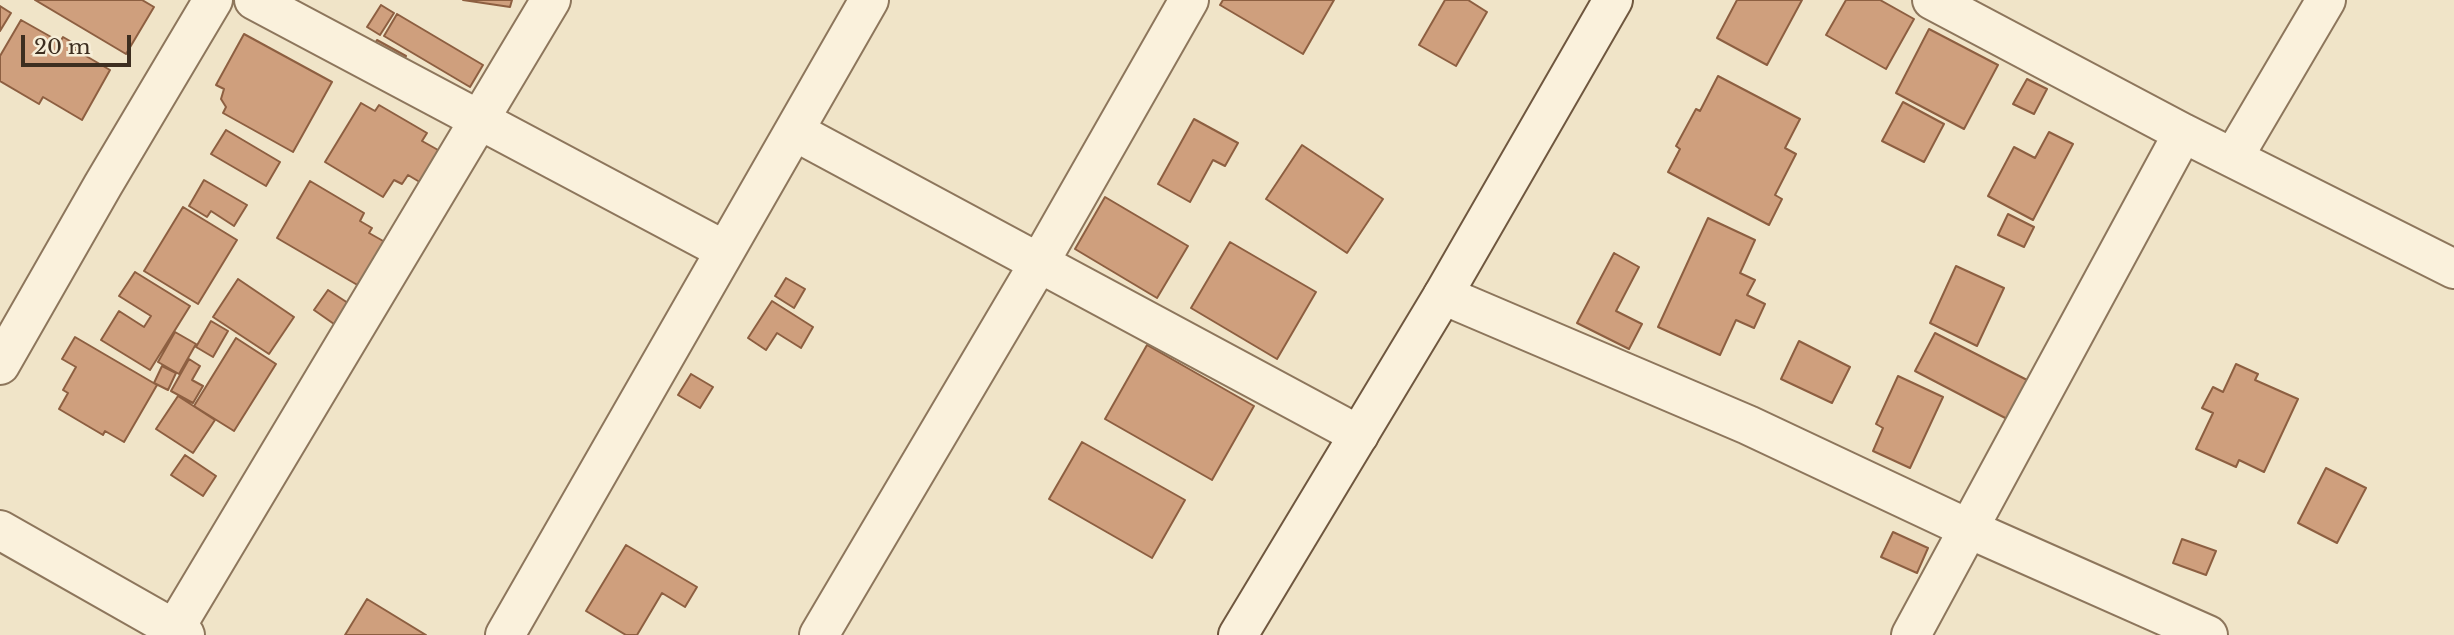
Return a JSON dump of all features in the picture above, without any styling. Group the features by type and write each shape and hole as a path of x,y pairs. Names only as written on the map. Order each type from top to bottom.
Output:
{"street":[{"path":"0,365 213,0"},
{"path":"254,0 724,250"},
{"path":"0,530 180,632 551,0"},
{"path":"505,635 869,0"},
{"path":"819,635 1040,263 1189,0"},
{"path":"1243,634 1613,0"},
{"path":"1932,0 2183,133 2454,269"},
{"path":"2233,158 2326,0"},
{"path":"794,131 1359,435"},
{"path":"1911,635 2183,133"},
{"path":"1443,295 1748,425 2208,635"}],"building":[{"path":"35,0 142,0 154,7 126,54"},
{"path":"463,0 512,0 510,7"},
{"path":"1223,0 1334,0 1303,54 1220,5"},
{"path":"1445,0 1468,0 1487,12 1456,66 1419,45"},
{"path":"1737,0 1802,0 1767,65 1717,38"},
{"path":"1846,0 1880,0 1914,19 1886,69 1826,35"},
{"path":"381,5 394,13 380,35 367,27"},
{"path":"0,6 11,13 0,31"},
{"path":"397,14 483,65 470,87 384,36"},
{"path":"21,20 60,42 63,37 77,45 74,49 110,70 82,120 43,97 39,104 0,81 0,56"},
{"path":"1929,29 1998,65 1964,129 1896,93"},
{"path":"244,34 332,82 293,152 223,113 226,107 221,99 224,89 216,85"},
{"path":"377,40 406,56 398,71 369,54"},
{"path":"1718,76 1800,119 1785,148 1796,154 1775,195 1782,199 1769,225 1668,172 1680,149 1676,146 1696,109 1700,111"},
{"path":"2027,79 2047,89 2034,114 2013,104"},
{"path":"1903,102 1944,124 1924,162 1882,141"},
{"path":"361,103 375,111 379,105 427,133 422,141 447,155 428,187 408,175 402,184 394,180 383,197 325,162"},
{"path":"1194,119 1238,143 1225,166 1213,160 1190,202 1158,184"},
{"path":"226,130 280,162 266,186 211,154"},
{"path":"2049,132 2073,144 2033,220 1988,196 2014,147 2035,158"},
{"path":"1302,145 1383,199 1347,253 1266,199"},
{"path":"204,180 247,205 234,226 211,211 207,217 189,206"},
{"path":"310,181 364,213 360,221 372,228 369,233 392,246 366,290 277,238"},
{"path":"1105,197 1188,246 1157,298 1075,249"},
{"path":"183,207 237,240 198,304 144,271"},
{"path":"2008,214 2034,227 2024,247 1998,235"},
{"path":"1708,218 1755,240 1740,273 1755,280 1747,295 1765,304 1754,328 1736,320 1720,355 1658,327"},
{"path":"1230,242 1316,292 1277,359 1191,308"},
{"path":"1614,253 1639,267 1616,311 1642,324 1629,349 1577,323"},
{"path":"1956,266 2004,288 1977,346 1930,323"},
{"path":"135,272 190,306 150,370 101,340 119,311 144,327 151,316 119,296"},
{"path":"786,278 805,289 794,308 775,296"},
{"path":"238,279 294,317 269,354 213,317"},
{"path":"328,290 348,303 334,324 314,310"},
{"path":"772,301 813,327 801,348 777,333 766,350 748,338"},
{"path":"211,321 228,331 213,357 196,347"},
{"path":"175,332 196,344 179,374 158,362"},
{"path":"1935,333 2031,382 2011,421 1915,371"},
{"path":"75,337 157,385 124,442 105,431 103,435 59,409 68,393 63,390 76,367 62,359"},
{"path":"236,338 276,364 234,431 194,406"},
{"path":"1799,341 1850,367 1832,403 1781,379"},
{"path":"1147,345 1254,406 1212,480 1105,419"},
{"path":"189,359 200,366 192,380 203,386 193,403 171,391"},
{"path":"2236,364 2258,374 2255,380 2298,399 2264,472 2239,460 2236,467 2196,449 2213,413 2202,408 2213,387 2223,392"},
{"path":"162,366 176,373 168,390 154,383"},
{"path":"691,374 713,387 700,408 678,395"},
{"path":"1898,376 1943,397 1910,468 1873,451 1883,428 1876,424"},
{"path":"178,396 215,420 193,453 156,429"},
{"path":"1082,442 1185,500 1152,558 1049,499"},
{"path":"185,455 216,476 203,496 171,475"},
{"path":"2326,468 2366,488 2337,543 2298,523"},
{"path":"1893,532 1928,548 1917,573 1881,557"},
{"path":"2182,539 2216,551 2206,575 2173,563"},
{"path":"626,545 697,587 685,607 662,593 637,635 626,635 586,611"},
{"path":"367,599 426,635 345,635"}]}
